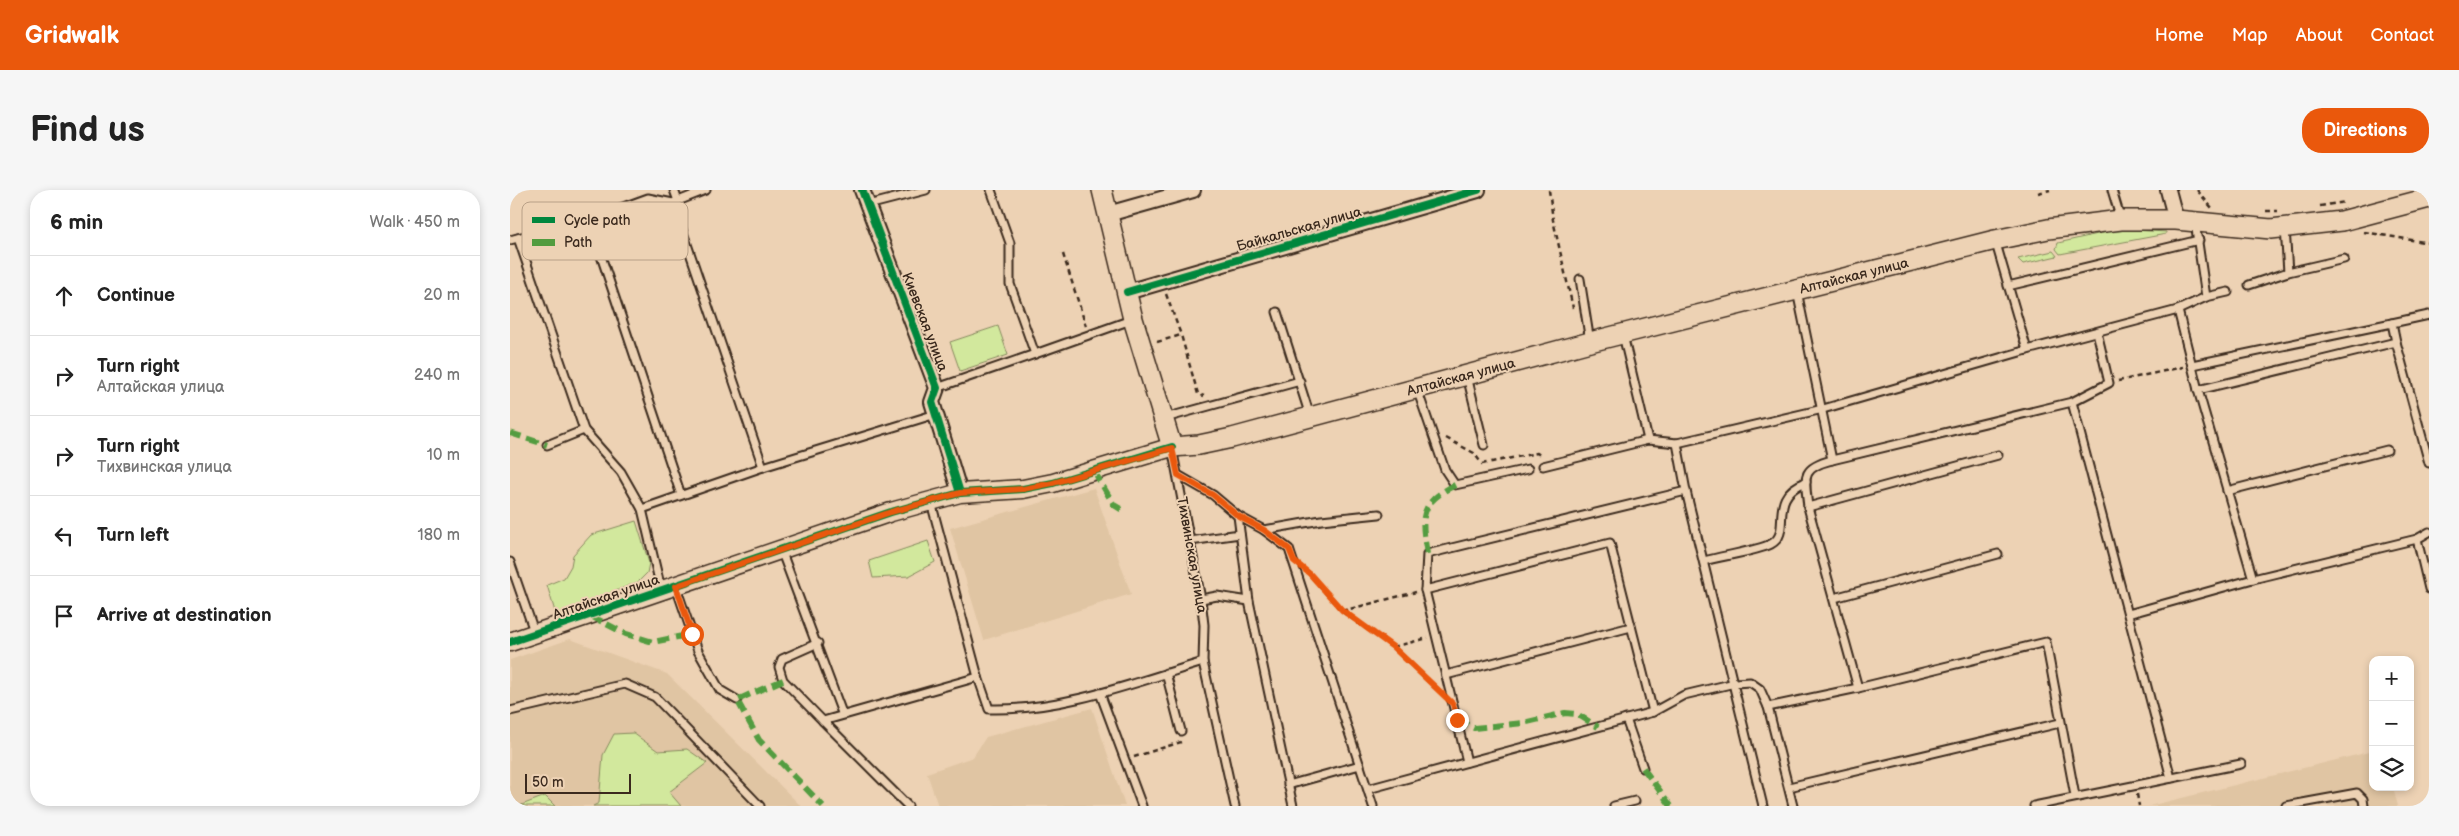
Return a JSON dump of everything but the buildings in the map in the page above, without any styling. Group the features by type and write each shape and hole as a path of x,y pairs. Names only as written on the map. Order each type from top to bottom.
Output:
{"main road":[{"name":"Тихвинская улица","path":"1102,190 1133,319 1172,448"},
{"name":"Алтайская улица","path":"1172,448 1232,438 1466,376 1589,335 1622,334 1995,240 2048,229 2121,220 2176,220 2197,231 2271,229 2282,219 2342,221 2429,198"}],"street":[{"name":"Киевская улица","path":"862,190 937,388 932,402 960,493"},
{"path":"1108,214 1193,190"},
{"name":"Байкальская улица","path":"1127,292 1478,190"},
{"path":"2168,190 2176,220"},
{"name":"Алтайская улица","path":"510,642 891,512 960,493 1023,489 1038,486 1172,448"}],"lane":[{"path":"674,190 676,202"},
{"path":"637,202 648,198 676,202 706,190"},
{"path":"868,205 926,190"},
{"path":"991,190 1010,243 1010,284 1035,354"},
{"path":"2112,190 2121,220"},
{"path":"2282,219 2288,272"},
{"path":"2008,286 2197,231 2206,297"},
{"path":"510,240 522,237"},
{"path":"518,238 522,251"},
{"path":"688,239 763,467"},
{"path":"1995,240 2027,350"},
{"path":"2249,285 2288,272 2344,259"},
{"path":"525,260 584,430 622,472 642,509 669,589 698,651 720,690 737,700"},
{"path":"602,260 681,495"},
{"path":"1580,279 1589,335"},
{"path":"1797,290 1823,408 1832,460"},
{"path":"1543,466 1648,440 1676,443 1823,408 2027,350 2178,310 2206,297 2228,292"},
{"path":"2178,310 2198,390 2254,579"},
{"path":"1277,312 1310,416"},
{"path":"2192,365 2429,315"},
{"path":"937,388 1035,354 1088,333 1133,319"},
{"path":"2392,323 2429,463"},
{"path":"1858,688 1808,507 1805,478 1809,469 1816,464 2072,402 2109,383 2097,332"},
{"path":"1622,334 1648,440"},
{"path":"2198,390 2396,342"},
{"path":"1466,376 1484,446"},
{"path":"1163,418 1300,381"},
{"path":"1417,389 1445,470 1455,486 1528,469"},
{"path":"2072,402 2171,778"},
{"path":"642,509 763,467 936,414"},
{"path":"547,445 584,430"},
{"path":"1676,443 1763,806"},
{"name":"Тихвинская улица","path":"1172,448 1201,600 1204,625 1203,662 1234,806"},
{"path":"2227,492 2387,450"},
{"path":"1808,507 1998,455"},
{"path":"1178,475 1213,495 1238,516 1264,530 1289,549 1373,806"},
{"path":"1704,561 1772,543 1780,533 1786,493 1794,486 1806,482"},
{"path":"1467,762 1425,590 1427,554 1686,491"},
{"path":"930,502 978,677 989,709 1015,710 1100,693 1203,662"},
{"path":"1264,530 1321,520 1379,514"},
{"path":"1238,516 1248,601 1293,806"},
{"path":"2128,614 2254,579 2417,540 2429,532"},
{"path":"1190,541 1240,534"},
{"path":"2417,540 2429,590"},
{"path":"1425,590 1610,544 1653,712"},
{"path":"781,550 818,643 842,713"},
{"path":"1834,598 1998,554"},
{"path":"510,562 535,635"},
{"path":"1201,600 1216,596 1248,601"},
{"path":"1446,675 1632,627"},
{"path":"1768,707 1858,688 2046,642 2075,796"},
{"path":"818,643 782,659 779,667 783,680 908,806"},
{"path":"1166,673 1181,731"},
{"path":"823,720 842,713 978,677"},
{"path":"1368,789 1653,712 1684,695 1750,682 1760,689 1768,707 1793,806"},
{"path":"510,711 625,684 655,696 760,806"},
{"path":"1100,693 1142,806"},
{"path":"1626,719 1643,768"},
{"path":"1789,787 2060,723"},
{"path":"2034,806 2075,796 2241,764"},
{"path":"1288,785 1360,765"},
{"path":"2286,806 2357,793 2362,798 2364,806"},
{"path":"1614,806 1635,801"}],"path":[{"path":"1549,190 1552,220 1572,307 1589,335"},
{"path":"2038,194 2050,190"},
{"path":"2318,206 2346,202"},
{"path":"2262,211 2282,219"},
{"path":"2362,232 2429,243"},
{"path":"1063,254 1088,333"},
{"path":"1162,282 1181,335 1198,394 1222,403"},
{"path":"1142,347 1181,335"},
{"path":"2109,383 2192,365"},
{"path":"1294,561 1310,574 1342,610 1393,647 1453,704"},
{"path":"1342,610 1425,590"},
{"path":"1393,647 1436,636"},
{"path":"1125,759 1185,741"}],"shaded area":[{"path":"1094,488 1131,594 984,640 950,528"},
{"path":"570,639 667,674 801,806 510,806 510,660"},
{"path":"1092,708 1125,806 938,806 927,773 973,757 986,737"},
{"path":"2369,752 2369,791 2394,791 2398,806 2149,806"}],"green space":[{"path":"2111,231 2166,232 2166,234 2060,254 2056,249 2058,243"},
{"path":"2053,251 2057,256 2023,264 2018,259"},
{"path":"998,326 1008,355 960,371 950,342"},
{"path":"636,521 649,563 647,573 638,582 556,615 547,585 564,578 571,566 573,555 591,535"},
{"path":"928,541 935,562 909,576 873,578 869,561"},
{"path":"633,733 658,751 687,749 707,763 669,792 681,806 593,806 599,803 603,755 614,734"},
{"path":"545,796 555,806 519,806"}],"marked path":[{"path":"510,433 547,445"},
{"path":"1094,471 1114,505 1124,511"},
{"path":"1427,554 1423,521 1428,505 1443,492 1455,485"},
{"path":"591,616 626,634 653,642 692,634"},
{"path":"783,680 737,700 759,740 823,806"},
{"path":"1457,720 1474,728 1523,723 1565,713 1577,714 1598,727"},
{"path":"1643,768 1671,806"}],"cycle path":[{"path":"862,190 937,388 932,402 960,493"},
{"path":"1127,292 1478,190"},
{"path":"510,642 891,512 960,493 1023,489 1053,483 1172,447"}],"route":[{"path":"692,634 676,586 891,512 960,493 1023,489 1053,483 1172,448 1178,475 1213,495 1238,516 1264,530 1289,549 1294,561 1310,574 1342,610 1393,647 1453,704 1457,720"}]}
